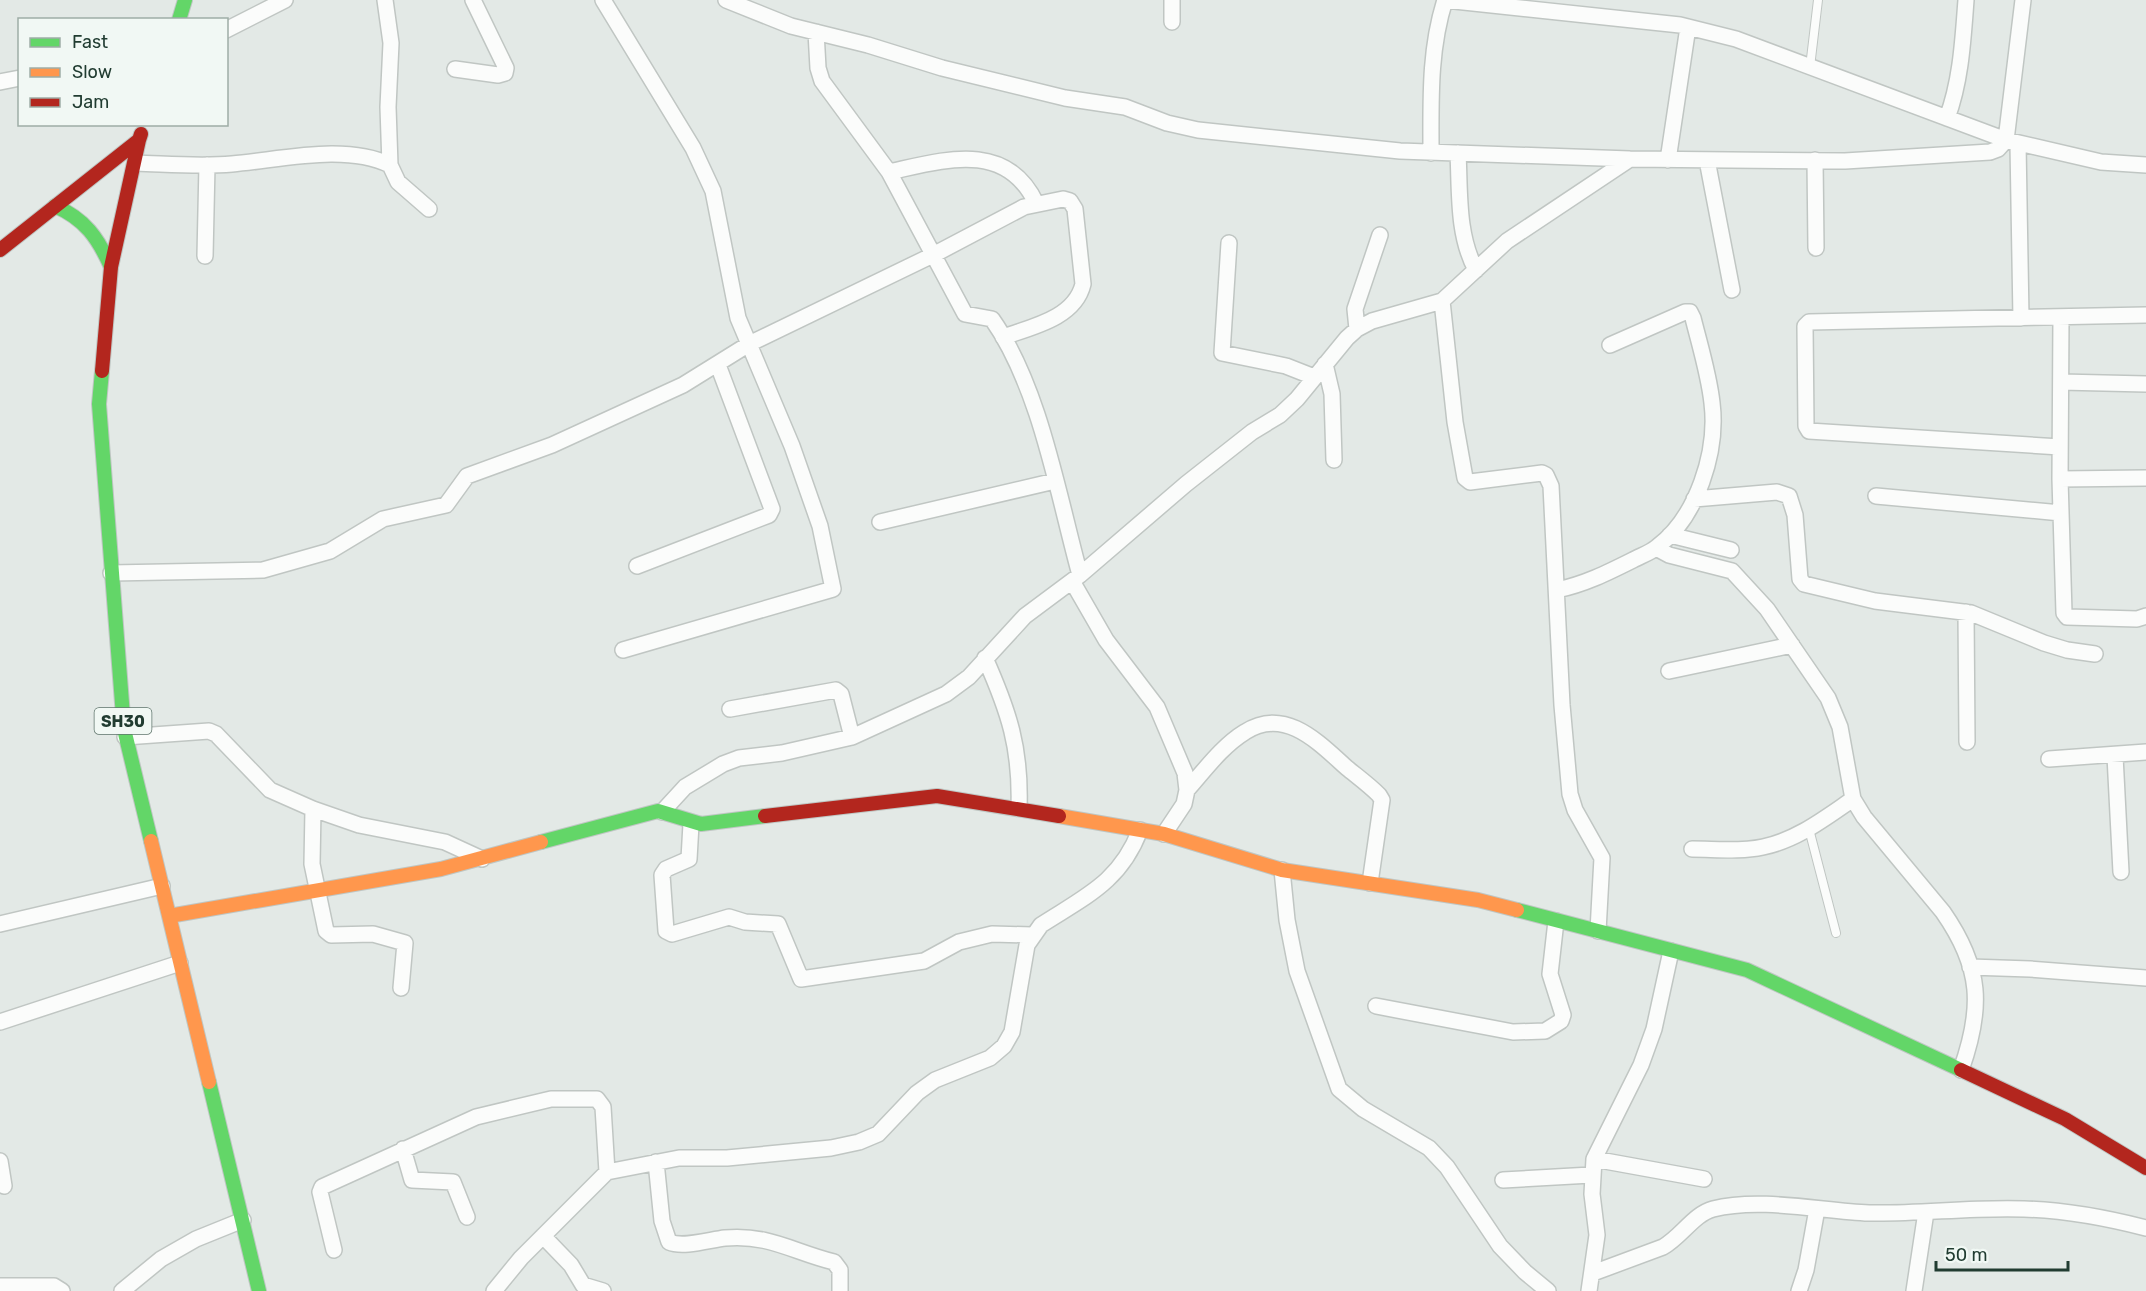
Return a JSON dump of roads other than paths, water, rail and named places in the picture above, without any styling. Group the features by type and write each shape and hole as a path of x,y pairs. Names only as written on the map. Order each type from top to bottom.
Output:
{"street":[{"path":"180,18 185,0"},
{"path":"228,29 285,0"},
{"path":"385,0 391,43 388,107 390,165 399,182 429,208"},
{"path":"455,69 498,75 505,72 506,68 473,0"},
{"path":"603,0 693,148 712,191 738,318 792,446 820,526 833,589 623,650"},
{"path":"726,0 791,26 942,68 1065,98 1125,107 1167,123 1198,130 1431,153 1668,160 1815,160 1990,152 2012,142"},
{"path":"1172,0 1172,22"},
{"path":"1431,153 1431,74 1435,38 1445,0 1504,4 1688,27 1736,39 2012,142 2101,162 2146,165"},
{"path":"1947,118 1953,103 1963,47 1966,0"},
{"path":"2021,318 2012,142 2023,0"},
{"path":"1668,160 1688,27"},
{"path":"816,32 818,68 822,81 890,172 965,314 988,317 1017,359 1054,482 1076,578 1106,640 1157,707 1185,773 1184,804 1164,834"},
{"path":"0,82 18,78"},
{"path":"0,250 139,140 143,126"},
{"name":"SH30","path":"139,140 136,163 111,267 99,404 125,737 259,1291"},
{"path":"1458,153 1463,235 1476,270"},
{"path":"136,163 207,165 297,155 376,159 390,165"},
{"path":"890,172 965,157 980,158 1016,175 1029,186 1036,203"},
{"path":"169,916 441,869 662,812 686,787 723,764 739,758 782,753 852,737 946,694 969,677 1025,616 1076,578 1186,484 1297,399 1357,329 1372,321 1442,301 1507,241 1630,159"},
{"path":"1707,160 1732,290"},
{"path":"1815,160 1816,248"},
{"path":"205,256 207,165"},
{"path":"111,573 263,570 330,551 383,519 447,506 467,476 552,445 683,385 749,344 1036,203 1063,199 1073,203 1083,284 1081,295 1064,312 1044,323 1003,337"},
{"path":"56,206 76,214 87,223 97,236 111,267"},
{"path":"1357,329 1355,309 1380,235"},
{"path":"1228,243 1222,353 1276,363 1314,377"},
{"path":"1442,301 1455,422 1465,478 1470,482 1542,473 1546,475 1551,486 1570,794 1575,810 1598,849 1603,865 1598,931"},
{"path":"1557,590 1593,580 1656,548 1670,535 1706,476 1713,442 1712,403 1694,318 1690,312 1685,312 1610,345"},
{"path":"2060,447 1809,431 1806,426 1805,326 1809,322 2146,315"},
{"path":"2061,317 2060,478 2065,615 2137,619 2146,616"},
{"path":"1325,364 1332,394 1334,460"},
{"path":"637,566 769,515 772,509 718,365"},
{"path":"2061,382 2146,384"},
{"path":"2060,478 2146,478"},
{"path":"880,522 1054,482"},
{"path":"1694,499 1777,492 1786,494 1792,502 1795,514 1801,582 1875,601 1966,612 2055,647 2095,654"},
{"path":"1876,496 2061,513"},
{"path":"1670,535 1731,550"},
{"path":"1656,548 1670,555 1723,567 1740,577 1792,645 1828,698 1840,727 1853,799 1864,817 1943,912 1954,928 1970,967 1976,992 1977,1014 1973,1036 1960,1070"},
{"path":"1966,612 1967,742"},
{"path":"1669,671 1792,645"},
{"path":"985,658 999,689 1014,735 1020,769 1019,808"},
{"path":"730,709 836,690 841,694 852,737"},
{"path":"1186,790 1246,730 1262,724 1288,724 1314,738 1382,800 1370,883"},
{"path":"125,737 209,731 216,734 270,789 313,809 359,825 445,842 482,858"},
{"path":"2049,759 2146,752"},
{"path":"2115,756 2121,872"},
{"path":"662,812 691,824 937,796 1164,834 1282,870 1478,900 1748,970 2065,1119 2146,1168"},
{"path":"1692,849 1762,848 1790,839 1809,829 1853,799"},
{"path":"313,809 311,838 316,892 327,933 373,934 405,943 401,988"},
{"path":"691,824 689,859 666,869 662,875 666,931 672,934 729,917 745,922 778,924 801,980 924,961 959,942 992,934 1032,935"},
{"path":"494,1291 543,1236 607,1172 656,1162 831,1148 859,1142 878,1134 917,1093 935,1080 990,1058 1004,1046 1012,1032 1027,945 1032,935 1041,925 1115,875 1131,852 1140,830"},
{"path":"1282,870 1287,920 1297,971 1339,1089 1363,1109 1430,1148 1447,1167 1500,1246 1525,1272 1548,1291"},
{"path":"0,924 162,885"},
{"path":"1376,1006 1513,1032 1545,1031 1561,1021 1563,1016 1550,974 1556,921"},
{"path":"1589,1291 1597,1235 1591,1175 1594,1159 1641,1065 1654,1029 1671,951"},
{"path":"0,1022 180,963"},
{"path":"1970,967 2079,972 2146,978"},
{"path":"334,1250 320,1192 322,1187 476,1117 551,1099 597,1099 603,1107 607,1172"},
{"path":"403,1149 412,1180 453,1182 468,1217"},
{"path":"1594,1159 1704,1179"},
{"path":"0,1161 4,1186"},
{"path":"656,1162 662,1221 669,1242 672,1244 751,1237 768,1239 834,1262 840,1270 840,1291"},
{"path":"1503,1180 1591,1175"},
{"path":"1593,1273 1663,1247 1710,1210 1725,1206 1926,1212 2024,1209 2079,1215 2146,1228"},
{"path":"1799,1291 1806,1270 1817,1209"},
{"path":"1914,1291 1926,1212"},
{"path":"122,1291 161,1259 196,1239 243,1220"},
{"path":"543,1236 571,1265 583,1285 603,1291"},
{"path":"0,1286 54,1286 62,1291"}],"lane":[{"path":"1810,67 1818,0"},
{"path":"1809,829 1836,933"}]}
